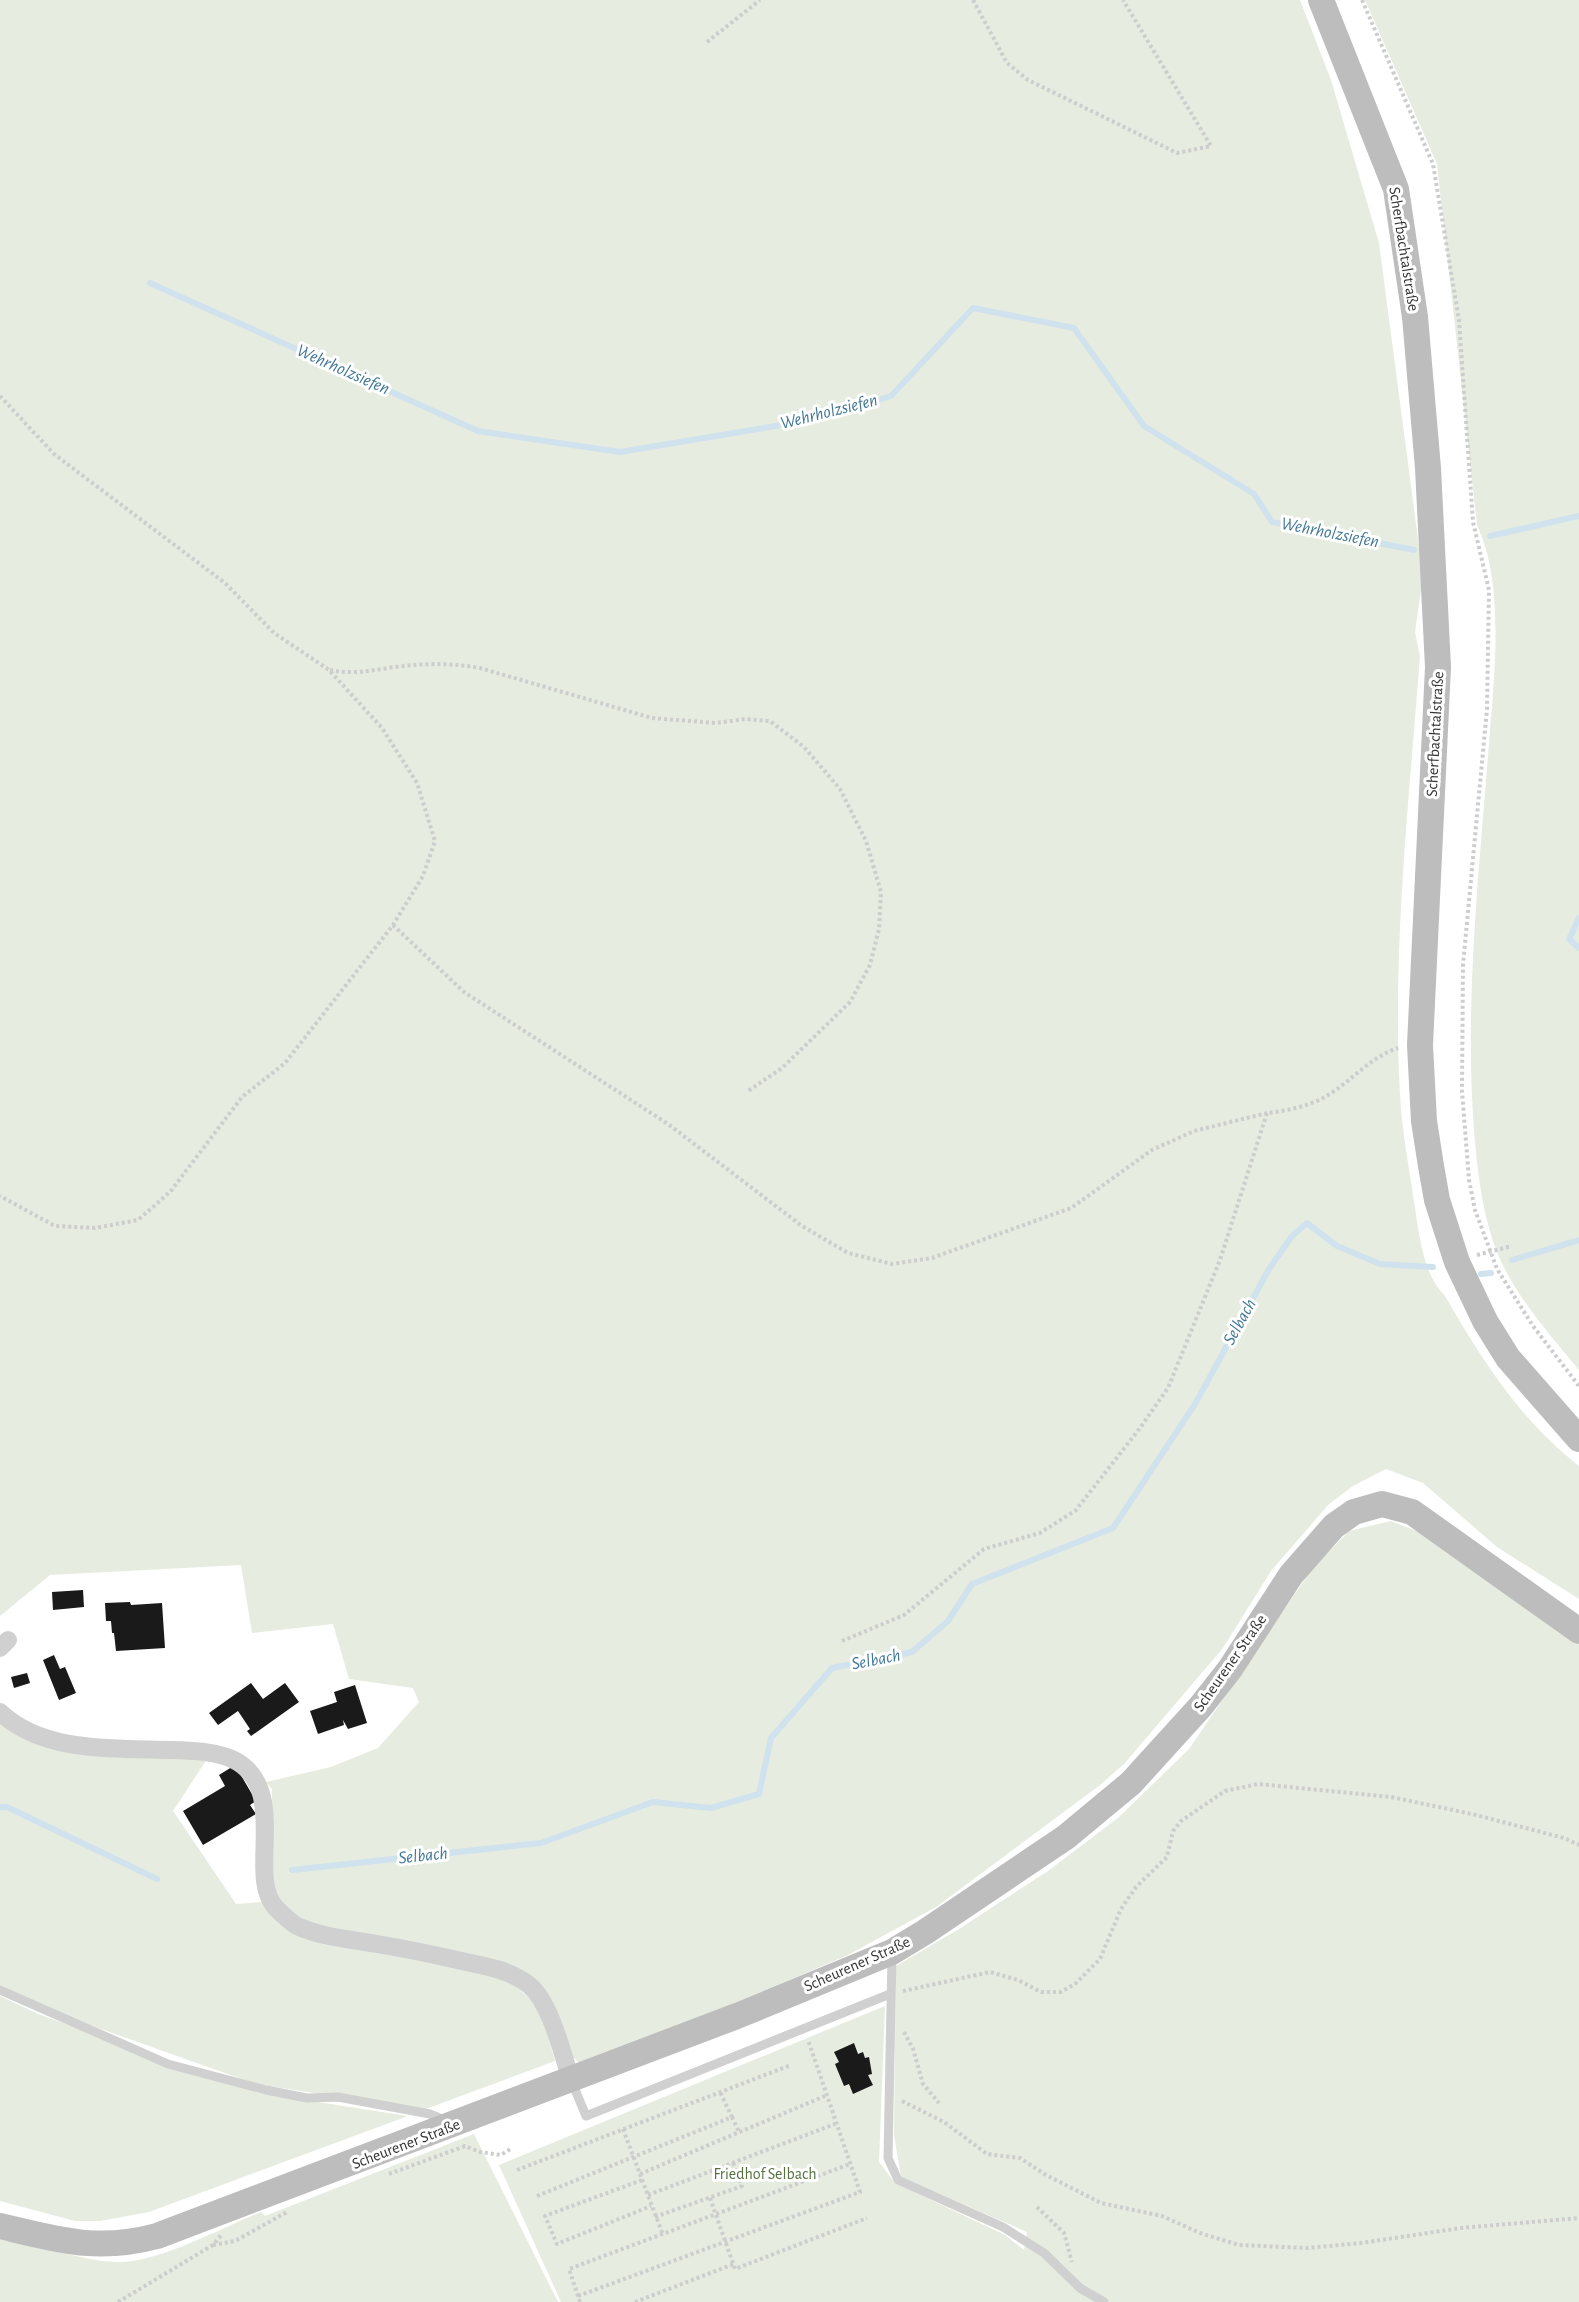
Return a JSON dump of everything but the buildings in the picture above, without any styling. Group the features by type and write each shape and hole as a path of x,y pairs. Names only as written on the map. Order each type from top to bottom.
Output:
{"street":[{"name":"Scherfbachtalstraße","path":"1321,0 1396,189 1415,317 1428,468 1438,667 1420,1045 1424,1121 1437,1200 1457,1262 1485,1321 1508,1358 1579,1439"},
{"name":"Scheurener Straße","path":"0,2226 92,2245 127,2244 198,2223 736,2016 892,1952 1022,1869 1066,1837 1131,1783 1179,1732 1230,1669 1291,1575 1315,1545 1334,1526 1354,1512 1382,1504 1412,1512 1579,1631"},
{"path":"0,1712 28,1732 50,1739 90,1746 202,1752 233,1759 252,1775 264,1808 265,1881 274,1906 295,1925 322,1934 408,1949 495,1968 530,1985 546,2007 571,2080"}],"lane":[{"path":"892,1952 888,2158 898,2180 1003,2227 1044,2253 1080,2288 1104,2302"},
{"path":"0,1990 168,2064 307,2098 338,2097 430,2114 455,2125"},
{"path":"571,2080 586,2116 890,1994"}],"path":[{"path":"707,42 760,0"},
{"path":"973,0 1007,63 1028,80 1178,153 1211,146 1123,0"},
{"path":"1362,0 1433,164 1459,320 1473,522 1489,590 1487,709 1463,965 1461,1044 1464,1139 1469,1180 1489,1251 1515,1301 1579,1386"},
{"path":"0,396 54,454 225,583 274,633 329,670 382,728 417,783 435,841 423,876 393,925 285,1063 242,1097 170,1192 138,1220 96,1228 55,1226 0,1196"},
{"path":"329,670 364,673 397,667 451,663 480,668 652,718 716,723 745,719 770,722 804,747 840,789 866,841 881,892 879,929 870,965 850,1002 782,1068 748,1091"},
{"path":"393,925 464,992 668,1124 802,1226 848,1253 892,1263 932,1258 1071,1208 1152,1150 1194,1131 1268,1113 1283,1112 1325,1097 1380,1055 1397,1048 1420,1045"},
{"path":"842,1641 904,1615 984,1549 1040,1533 1076,1510 1168,1388 1220,1260 1268,1113"},
{"path":"1457,1262 1512,1246"},
{"path":"890,1994 990,1972 1018,1980 1041,1992 1061,1992 1075,1984 1100,1959 1121,1909 1136,1887 1167,1857 1173,1831 1181,1821 1225,1791 1258,1784 1391,1797 1472,1814 1564,1838 1579,1845"},
{"path":"890,2025 903,2030 913,2049 923,2084 939,2103"},
{"path":"578,2296 860,2192 825,2096 804,2028"},
{"path":"517,2170 790,2065"},
{"path":"720,2092 739,2132"},
{"path":"890,2095 944,2122 987,2154 1020,2158 1046,2175 1101,2203 1162,2216 1200,2233 1239,2246 1308,2248 1361,2243 1461,2228 1579,2218"},
{"path":"640,2174 825,2096"},
{"path":"537,2196 732,2117"},
{"path":"648,2195 835,2124"},
{"path":"623,2129 663,2235"},
{"path":"378,2178 465,2146 480,2152 501,2155 512,2148"},
{"path":"655,2217 742,2186 733,2163"},
{"path":"580,2302 569,2270 850,2164"},
{"path":"642,2180 545,2216 557,2244 651,2206"},
{"path":"710,2198 735,2269 867,2218"},
{"path":"1037,2207 1064,2233 1080,2288"},
{"path":"213,2245 235,2241 291,2209"},
{"path":"118,2302 213,2245 227,2229"},
{"path":"634,2302 734,2264"}],"green space":[{"path":"0,0 1300,0 1331,80 1379,243 1423,577 1415,632 1420,656 1403,875 1398,985 1401,1108 1420,1239 1431,1276 1488,1366 1538,1429 1579,1466 1579,1599 1497,1547 1423,1483 1386,1469 1353,1486 1329,1504 1271,1571 1223,1648 1124,1764 1100,1785 936,1907 848,1955 690,2022 581,2064 570,2055 542,1991 315,1925 287,1913 270,1885 272,1789 266,1782 331,1767 378,1748 419,1702 413,1688 349,1679 333,1624 252,1633 241,1565 50,1575 0,1616"},
{"path":"1365,0 1579,0 1579,1370 1532,1312 1508,1275 1493,1241 1480,1186 1471,1080 1472,980 1494,680 1496,626 1494,599 1486,548 1477,525 1437,164"},
{"name":"Friedhof Selbach","path":"1391,1521 1424,1534 1579,1643 1579,2302 561,2302 499,2165 885,2006 879,2162 895,2183 1005,2235 1024,2250 1027,2232 901,2177 894,2135 896,1966 959,1929 1048,1871 1118,1818 1189,1749 1312,1569 1349,1531"},
{"path":"0,1718 29,1738 207,1759 173,1811 236,1904 262,1902 296,1932 479,1970 511,1982 531,2000 543,2018 555,2061 423,2110 256,2084 42,2008 0,1987"},
{"path":"0,1996 38,2014 259,2093 408,2116 149,2212 100,2221 75,2221 0,2201"},
{"path":"474,2134 558,2302 0,2302 0,2235 93,2259 122,2262 138,2260 173,2250 261,2212 265,2216"}],"waterway":[{"name":"Wehrholzsiefen","path":"150,283 478,431 620,452 812,420 891,396 973,308 1074,328 1144,426 1254,494 1272,522 1414,550"},
{"name":"Wehrholzsiefen","path":"1490,536 1579,516"},
{"path":"1579,918 1569,939 1579,948"},
{"name":"Selbach","path":"292,1870 541,1843 653,1802 711,1808 759,1794 771,1738 832,1668 912,1652 948,1621 972,1584 1113,1528 1195,1404 1269,1269 1292,1236 1307,1223 1337,1246 1380,1264 1433,1267"},
{"name":"Selbach","path":"1512,1260 1579,1240"},
{"name":"Selbach","path":"1481,1274 1491,1273"},
{"name":"Selbach","path":"0,1807 7,1807 157,1879"}]}
